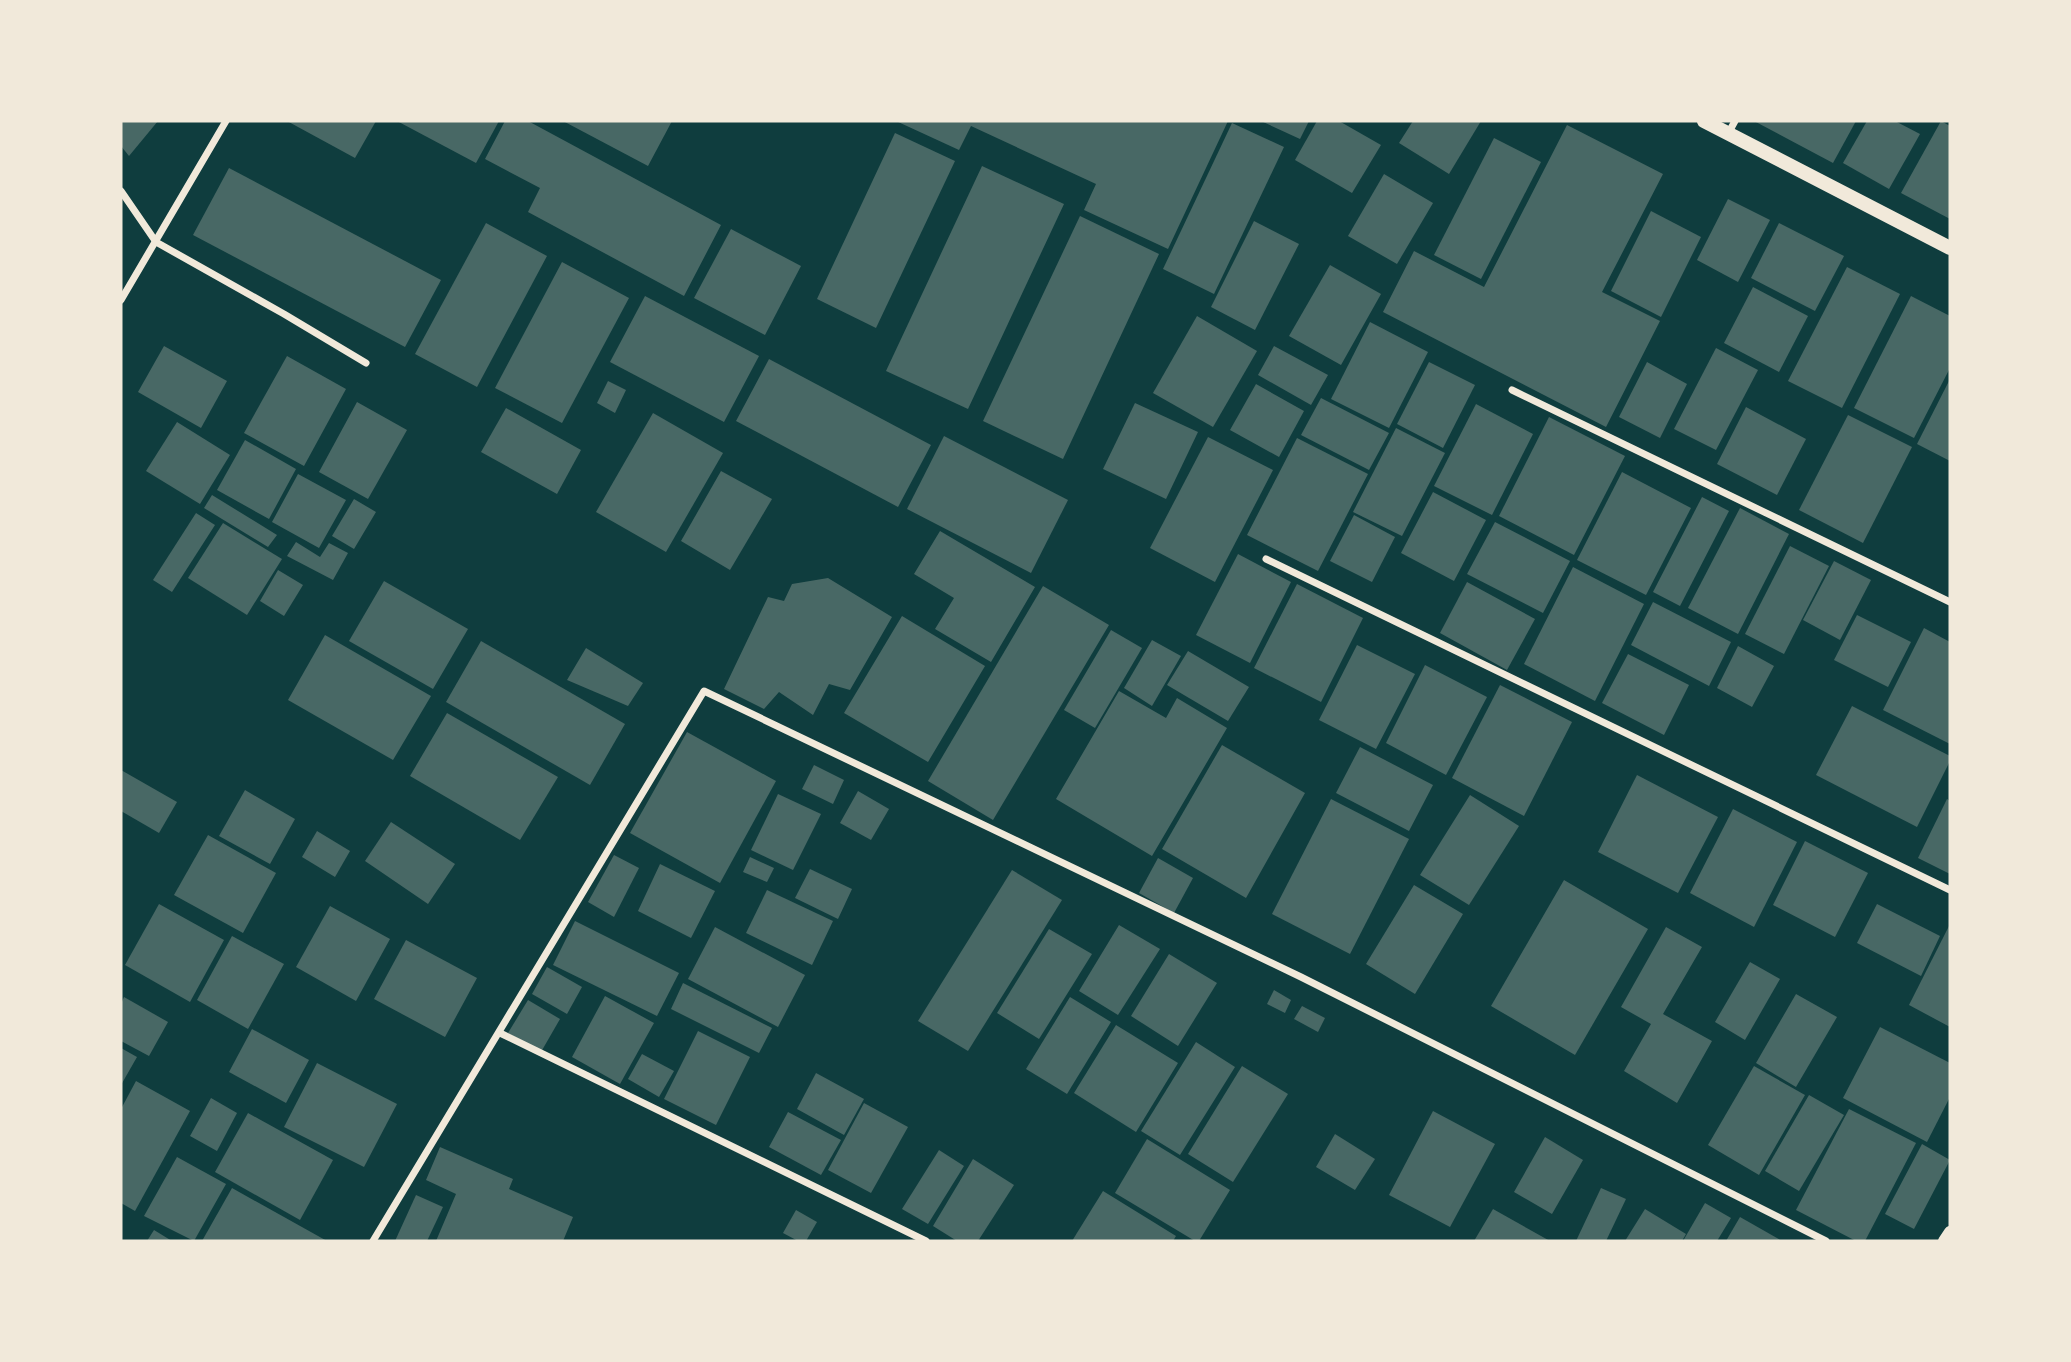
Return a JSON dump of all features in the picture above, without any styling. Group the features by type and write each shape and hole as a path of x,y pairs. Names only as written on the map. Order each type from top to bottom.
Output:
{"main road":[{"path":"1704,121 1732,126 1950,248"}],"street":[{"path":"121,300 226,121"},
{"path":"121,191 156,242 366,363"},
{"path":"1512,390 1950,602"},
{"path":"1266,559 1950,890"},
{"path":"373,1241 704,691 1301,978 1826,1241"},
{"path":"500,1033 926,1241"},
{"path":"1944,1241 1950,1232"}],"building":[{"path":"121,121 158,121 129,156 121,146"},
{"path":"287,121 376,121 355,158"},
{"path":"397,121 499,121 476,163"},
{"path":"505,121 528,121 721,225 684,296 528,212 540,188 485,159"},
{"path":"563,121 672,121 648,166"},
{"path":"896,121 1228,121 1168,249 1084,210 1096,184 971,126 959,150"},
{"path":"1261,121 1309,121 1300,139"},
{"path":"1317,121 1339,121 1381,145 1352,193 1295,160"},
{"path":"1413,121 1481,121 1449,174 1399,143"},
{"path":"1754,121 1856,121 1833,163"},
{"path":"1867,121 1895,121 1920,134 1889,189 1843,163"},
{"path":"1941,121 1950,126 1950,219 1901,193"},
{"path":"1232,123 1284,147 1214,294 1163,269"},
{"path":"1567,125 1663,174 1602,292 1660,321 1606,427 1383,312 1414,251 1484,287"},
{"path":"895,133 955,161 876,328 817,299"},
{"path":"1494,138 1541,162 1481,279 1434,255"},
{"path":"982,166 1064,204 968,409 886,371"},
{"path":"229,168 441,280 405,347 193,235"},
{"path":"1384,174 1433,203 1397,264 1348,236"},
{"path":"1728,199 1770,220 1738,282 1697,260"},
{"path":"1651,211 1701,237 1661,317 1611,291"},
{"path":"1080,216 1159,254 1063,459 983,421"},
{"path":"1254,221 1299,244 1255,330 1211,307"},
{"path":"486,223 547,256 477,387 415,354"},
{"path":"1779,223 1844,256 1815,311 1751,278"},
{"path":"731,229 801,266 765,335 694,298"},
{"path":"562,262 629,298 562,423 495,388"},
{"path":"1330,265 1381,294 1341,365 1289,336"},
{"path":"1847,267 1900,294 1842,408 1788,381"},
{"path":"1753,287 1808,316 1779,372 1724,343"},
{"path":"645,296 759,356 724,422 610,362"},
{"path":"1911,296 1950,316 1950,368 1914,438 1854,408"},
{"path":"1197,316 1257,351 1213,427 1153,393"},
{"path":"1370,322 1428,352 1389,428 1331,399"},
{"path":"164,346 227,381 201,428 138,392"},
{"path":"1274,346 1328,375 1311,405 1258,375"},
{"path":"1716,348 1758,370 1716,450 1674,429"},
{"path":"287,356 346,389 304,466 244,433"},
{"path":"769,359 931,445 898,507 736,421"},
{"path":"1429,362 1475,385 1443,448 1397,424"},
{"path":"1647,362 1687,384 1660,438 1619,417"},
{"path":"1950,379 1950,461 1917,444"},
{"path":"608,381 626,390 615,413 597,403"},
{"path":"1256,384 1304,411 1279,457 1230,430"},
{"path":"1321,398 1389,433 1369,470 1301,435"},
{"path":"357,402 407,430 368,499 319,472"},
{"path":"1135,403 1198,432 1166,499 1103,469"},
{"path":"1476,404 1533,434 1492,515 1434,486"},
{"path":"1746,407 1806,439 1777,495 1717,464"},
{"path":"506,408 581,450 557,494 481,452"},
{"path":"653,413 723,453 666,552 596,512"},
{"path":"1848,415 1912,447 1863,543 1799,510"},
{"path":"1549,417 1625,456 1574,555 1499,516"},
{"path":"177,422 230,455 200,504 146,471"},
{"path":"1396,428 1445,453 1402,536 1353,512"},
{"path":"944,436 1068,500 1031,573 907,509"},
{"path":"1208,437 1273,470 1215,582 1150,548"},
{"path":"1297,438 1368,474 1318,571 1247,535"},
{"path":"245,440 296,469 269,519 217,490"},
{"path":"721,471 772,499 730,570 681,541"},
{"path":"1622,472 1691,508 1646,595 1577,560"},
{"path":"298,474 346,500 319,548 272,522"},
{"path":"1433,492 1486,520 1454,581 1401,553"},
{"path":"212,495 277,535 268,547 204,508"},
{"path":"1702,497 1729,511 1680,606 1653,592"},
{"path":"354,499 376,512 354,549 332,536"},
{"path":"1740,508 1789,534 1738,634 1688,608"},
{"path":"196,513 215,525 172,592 153,580"},
{"path":"1354,515 1395,537 1372,582 1330,561"},
{"path":"1495,522 1570,561 1543,613 1467,574"},
{"path":"223,523 282,559 247,615 188,578"},
{"path":"940,531 1035,587 991,662 935,629 954,598 914,574"},
{"path":"296,542 320,557 329,543 348,553 333,580 287,556"},
{"path":"1790,546 1829,566 1784,654 1745,634"},
{"path":"1238,554 1291,582 1250,663 1196,635"},
{"path":"1834,561 1871,580 1840,640 1803,620"},
{"path":"1573,567 1644,604 1595,701 1524,664"},
{"path":"278,570 303,585 284,616 260,601"},
{"path":"828,578 892,617 850,690 829,684 813,715 779,692 764,709 724,689 768,597 784,601 792,584"},
{"path":"384,581 468,629 433,689 349,641"},
{"path":"1467,582 1535,619 1507,670 1440,633"},
{"path":"1297,584 1363,618 1321,702 1254,668"},
{"path":"1043,586 1109,625 993,820 928,781"},
{"path":"1653,602 1731,642 1709,686 1631,645"},
{"path":"1857,615 1911,642 1888,687 1834,660"},
{"path":"902,616 985,666 928,762 844,713"},
{"path":"1924,628 1950,642 1950,744 1883,710"},
{"path":"1111,630 1142,648 1095,728 1064,710"},
{"path":"325,635 431,696 393,760 288,700"},
{"path":"1152,640 1181,656 1152,706 1124,688"},
{"path":"481,641 625,724 590,785 446,702"},
{"path":"1357,645 1415,674 1376,749 1319,720"},
{"path":"1738,646 1774,666 1752,707 1717,688"},
{"path":"586,648 643,683 628,706 567,680"},
{"path":"1188,651 1249,687 1228,721 1167,685"},
{"path":"1628,654 1689,685 1664,735 1602,703"},
{"path":"1425,665 1487,697 1446,775 1386,743"},
{"path":"1500,685 1572,722 1524,816 1452,778"},
{"path":"1119,691 1166,718 1177,698 1227,728 1152,856 1056,799"},
{"path":"1852,706 1950,756 1950,761 1917,827 1816,775"},
{"path":"447,713 558,777 520,840 410,776"},
{"path":"687,732 776,781 720,883 630,833"},
{"path":"1222,745 1305,793 1246,898 1162,849"},
{"path":"1360,747 1433,785 1409,831 1336,793"},
{"path":"814,765 844,780 833,804 802,789"},
{"path":"121,770 177,802 159,833 121,811"},
{"path":"1637,775 1718,817 1678,893 1598,852"},
{"path":"245,790 295,819 270,864 219,836"},
{"path":"858,791 889,809 871,840 840,823"},
{"path":"778,794 821,814 793,870 751,850"},
{"path":"1470,795 1519,826 1469,905 1420,875"},
{"path":"1331,799 1409,839 1350,954 1272,914"},
{"path":"1947,799 1950,801 1950,874 1918,858"},
{"path":"1733,809 1797,842 1754,927 1690,893"},
{"path":"391,822 455,864 428,904 365,861"},
{"path":"317,831 350,851 335,877 302,857"},
{"path":"208,835 276,873 243,933 174,895"},
{"path":"1805,841 1868,873 1835,937 1773,905"},
{"path":"614,855 639,868 614,917 588,902"},
{"path":"750,857 774,868 767,882 743,872"},
{"path":"1158,858 1193,878 1174,913 1139,893"},
{"path":"660,864 715,891 691,938 638,911"},
{"path":"810,869 852,889 838,919 795,898"},
{"path":"1012,870 1062,900 968,1051 918,1021"},
{"path":"1564,880 1648,929 1575,1055 1491,1006"},
{"path":"1414,885 1463,914 1415,994 1366,964"},
{"path":"767,890 833,921 812,965 746,933"},
{"path":"159,904 224,940 190,1002 125,965"},
{"path":"1877,904 1940,936 1921,976 1857,943"},
{"path":"330,906 390,939 356,1001 296,967"},
{"path":"575,921 679,973 657,1016 553,965"},
{"path":"1950,924 1950,1027 1909,1005"},
{"path":"1119,925 1160,949 1118,1015 1079,991"},
{"path":"715,927 805,975 778,1027 688,979"},
{"path":"1666,927 1702,947 1663,1014 1712,1041 1677,1103 1624,1071 1651,1024 1621,1007"},
{"path":"1049,929 1092,954 1039,1039 997,1013"},
{"path":"232,936 284,964 248,1029 197,1000"},
{"path":"406,940 477,978 445,1037 374,999"},
{"path":"1169,954 1217,983 1178,1046 1131,1016"},
{"path":"1750,962 1780,979 1745,1040 1715,1022"},
{"path":"547,967 582,987 567,1014 532,994"},
{"path":"683,983 772,1028 759,1053 671,1009"},
{"path":"1274,990 1291,1000 1285,1013 1267,1004"},
{"path":"1796,994 1837,1017 1796,1087 1756,1063"},
{"path":"605,996 654,1023 620,1084 572,1057"},
{"path":"124,997 168,1022 149,1056 121,1041 121,1004"},
{"path":"1070,997 1111,1022 1067,1094 1026,1069"},
{"path":"528,1000 560,1019 541,1052 508,1033"},
{"path":"1302,1006 1325,1018 1318,1032 1294,1019"},
{"path":"1116,1025 1178,1063 1136,1132 1074,1093"},
{"path":"1880,1027 1950,1063 1950,1097 1927,1142 1843,1098"},
{"path":"252,1029 309,1060 286,1103 229,1072"},
{"path":"698,1031 750,1057 716,1125 664,1099"},
{"path":"1196,1042 1235,1067 1180,1155 1141,1131"},
{"path":"121,1048 137,1057 121,1085"},
{"path":"642,1054 674,1071 659,1097 628,1079"},
{"path":"317,1063 397,1104 364,1167 284,1127"},
{"path":"1242,1066 1288,1094 1233,1182 1188,1154"},
{"path":"1754,1066 1805,1095 1759,1175 1708,1145"},
{"path":"816,1073 864,1099 844,1135 797,1109"},
{"path":"136,1081 190,1111 135,1211 121,1203 121,1109"},
{"path":"1809,1095 1844,1115 1799,1191 1765,1171"},
{"path":"211,1098 237,1113 217,1151 190,1136"},
{"path":"864,1103 908,1127 871,1193 828,1170"},
{"path":"1849,1109 1916,1143 1865,1241 1856,1241 1796,1210"},
{"path":"1433,1111 1495,1144 1450,1227 1389,1195"},
{"path":"788,1112 841,1140 821,1175 769,1147"},
{"path":"248,1113 333,1160 300,1220 215,1172"},
{"path":"1335,1134 1375,1159 1355,1190 1316,1167"},
{"path":"1545,1137 1583,1160 1552,1214 1514,1192"},
{"path":"1147,1139 1230,1190 1199,1241 1115,1193"},
{"path":"1922,1144 1950,1160 1914,1229 1885,1214"},
{"path":"440,1147 513,1179 509,1189 573,1217 563,1241 436,1241 456,1194 426,1180"},
{"path":"939,1150 964,1166 928,1224 902,1209"},
{"path":"177,1157 226,1184 194,1241 144,1216"},
{"path":"973,1159 1014,1185 978,1241 957,1241 933,1226"},
{"path":"232,1188 327,1241 202,1241"},
{"path":"1601,1188 1626,1199 1606,1241 1576,1241"},
{"path":"1103,1191 1176,1236 1173,1241 1072,1241"},
{"path":"416,1195 443,1207 427,1241 395,1241"},
{"path":"1705,1203 1731,1218 1717,1241 1683,1241"},
{"path":"1493,1209 1550,1241 1474,1241"},
{"path":"1645,1209 1686,1234 1682,1241 1625,1241"},
{"path":"796,1210 817,1222 806,1241 798,1241 783,1233"},
{"path":"1740,1217 1782,1241 1726,1241"},
{"path":"154,1230 172,1241 147,1241"}]}
